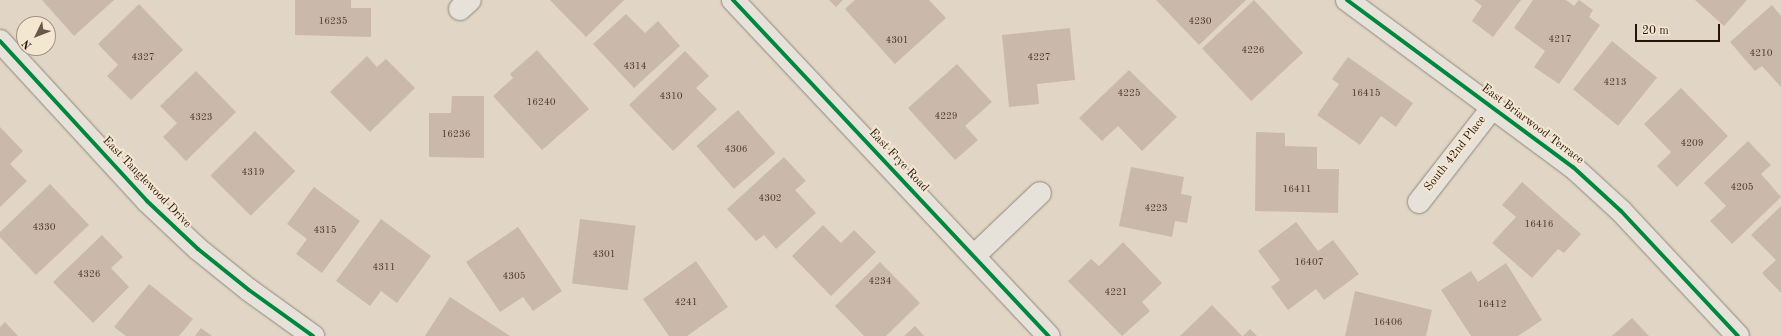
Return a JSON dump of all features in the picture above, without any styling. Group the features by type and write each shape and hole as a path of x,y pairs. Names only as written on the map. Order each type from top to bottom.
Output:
{"street":[{"name":"East Frye Road","path":"733,0 1049,336"},
{"name":"East Briarwood Terrace","path":"1347,0 1573,167 1621,211 1738,336"},
{"name":"East Tanglewood Drive","path":"0,41 147,201 215,262 313,336"},
{"name":"South 42nd Place","path":"1419,202 1493,107"},
{"path":"974,256 1040,193"}],"building":[{"path":"42,0 114,0 74,36"},
{"path":"295,0 351,0 351,8 371,8 371,37 295,35"},
{"path":"550,0 624,0 586,37"},
{"path":"829,0 843,0 836,7"},
{"path":"855,0 929,0 946,18 895,64 845,9"},
{"path":"1156,0 1246,0 1199,45"},
{"path":"1254,0 1303,53 1251,101 1202,48"},
{"path":"1474,0 1521,0 1493,37 1472,21 1482,6"},
{"path":"1533,0 1566,0 1574,6 1579,0 1593,10 1589,17 1600,25 1559,84 1534,67 1545,51 1514,28"},
{"path":"1695,0 1747,0 1724,26"},
{"path":"139,4 183,50 131,100 107,76 118,65 98,44"},
{"path":"1772,5 1781,16 1781,87 1762,66 1755,71 1730,42"},
{"path":"626,14 645,33 658,21 680,46 634,88 593,44"},
{"path":"1070,28 1075,80 1037,84 1039,104 1009,107 1002,35"},
{"path":"1612,41 1657,78 1618,126 1573,89"},
{"path":"537,50 589,109 542,150 493,96 513,78 510,74"},
{"path":"685,51 709,76 696,88 717,109 673,151 629,105"},
{"path":"367,56 377,67 386,59 415,88 370,132 330,92"},
{"path":"1348,57 1413,103 1396,127 1381,116 1360,145 1317,115 1339,84 1332,79"},
{"path":"957,64 992,102 965,126 978,140 955,160 908,108"},
{"path":"1129,70 1177,117 1142,151 1118,126 1102,141 1079,118"},
{"path":"196,71 236,112 186,161 163,137 177,123 160,106"},
{"path":"1681,88 1728,136 1677,187 1657,166 1671,152 1644,124"},
{"path":"452,96 484,96 484,158 429,157 429,113 451,113"},
{"path":"738,110 775,153 734,189 696,146"},
{"path":"0,127 23,151 10,164 27,181 0,207"},
{"path":"255,131 295,171 251,216 210,176"},
{"path":"1256,132 1285,133 1285,146 1317,147 1317,169 1339,169 1338,213 1255,211"},
{"path":"1748,141 1771,165 1761,174 1781,197 1732,244 1710,221 1726,206 1704,183"},
{"path":"784,157 806,181 795,190 816,213 776,249 764,235 756,241 727,209"},
{"path":"1131,167 1184,177 1181,194 1192,196 1187,223 1175,221 1172,237 1119,226"},
{"path":"1522,182 1581,234 1564,253 1558,249 1532,278 1492,243 1516,217 1502,205"},
{"path":"50,184 89,225 36,275 0,237 0,232"},
{"path":"314,187 360,221 322,273 296,254 307,239 287,224"},
{"path":"1781,206 1781,293 1762,273 1776,260 1751,235"},
{"path":"381,219 431,256 397,303 381,291 370,306 336,281"},
{"path":"580,219 636,226 628,290 572,284"},
{"path":"1296,222 1318,251 1333,240 1359,274 1324,300 1316,289 1288,310 1271,287 1280,280 1258,251"},
{"path":"823,225 841,243 854,230 876,252 831,296 792,256"},
{"path":"518,227 562,291 533,311 523,297 500,312 466,262"},
{"path":"102,235 123,257 111,268 129,287 93,323 53,282"},
{"path":"1123,242 1162,283 1142,302 1150,311 1122,336 1068,281 1091,259 1099,266"},
{"path":"696,261 728,307 687,336 669,336 643,299"},
{"path":"880,262 920,303 886,336 864,336 835,306"},
{"path":"1506,263 1542,320 1518,336 1471,336 1441,290 1471,271 1478,282"},
{"path":"149,284 193,319 179,336 126,336 114,327"},
{"path":"1355,291 1432,310 1426,336 1345,336"},
{"path":"450,297 510,336 425,336"},
{"path":"1212,305 1242,336 1180,336"},
{"path":"1632,318 1649,336 1612,336"},
{"path":"5,322 18,336 0,336 0,327"},
{"path":"915,326 924,336 904,336"},
{"path":"201,328 212,336 195,336"},
{"path":"1250,329 1257,336 1243,336"}],"cycle path":[{"path":"733,0 1049,336"},
{"path":"1347,0 1573,167 1621,211 1738,336"},
{"path":"0,41 147,201 198,249 249,290 313,336"}]}
